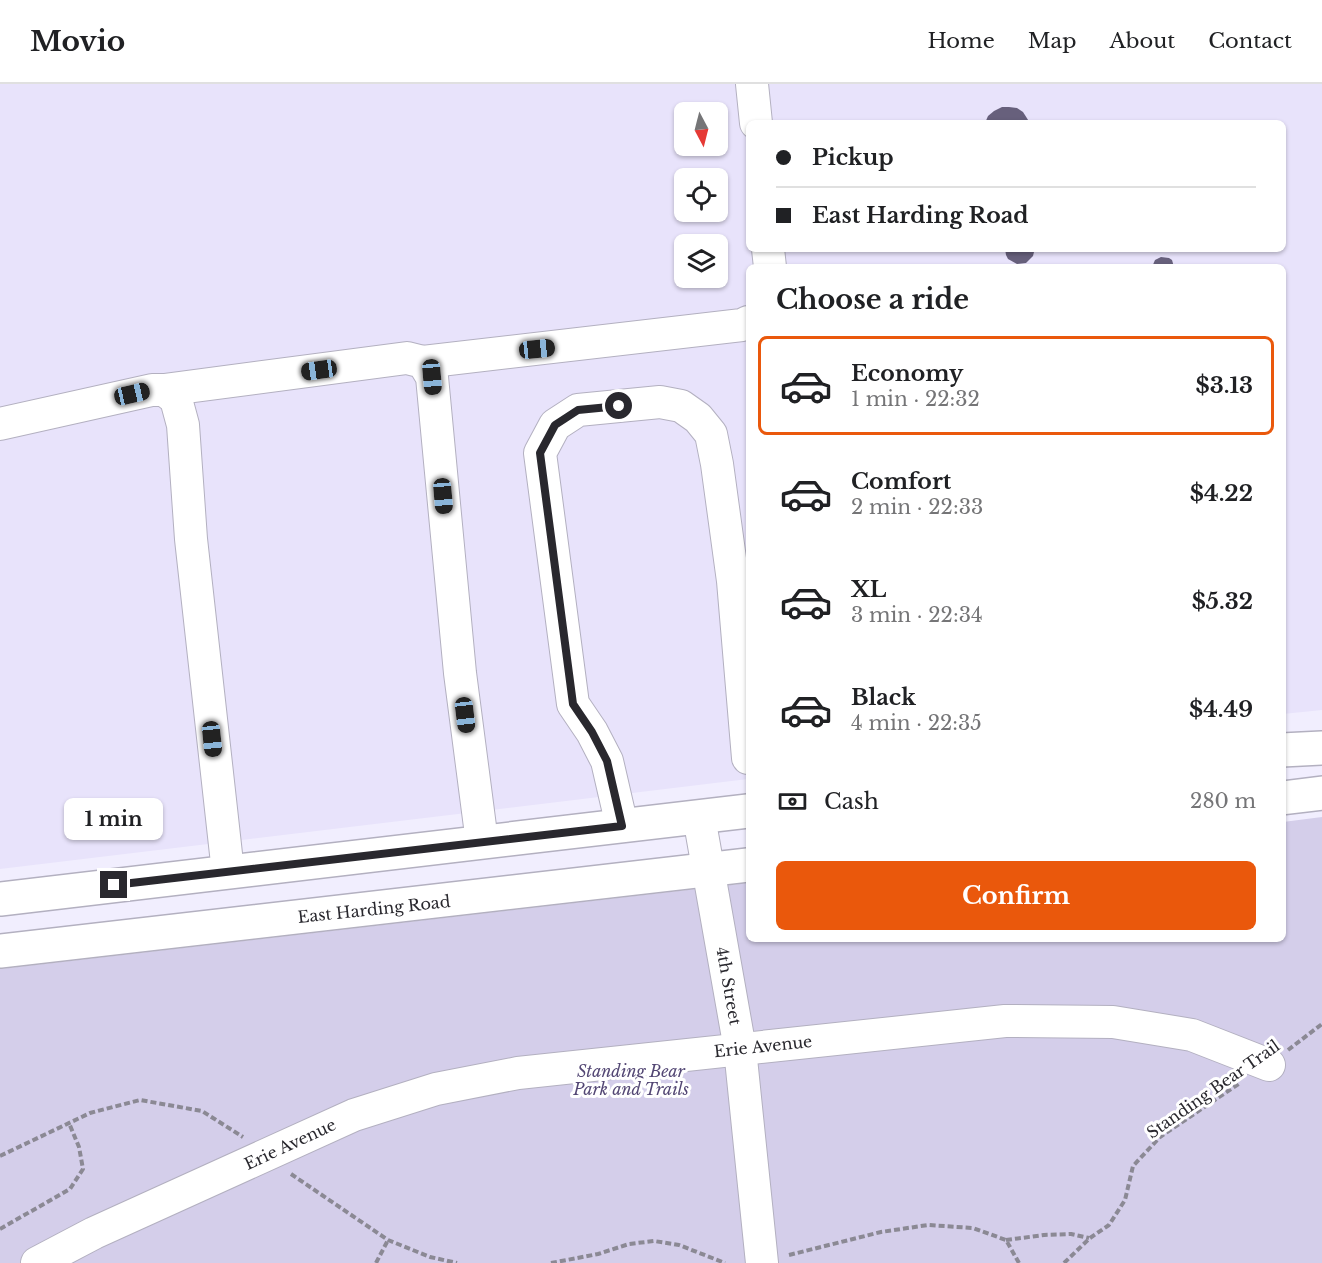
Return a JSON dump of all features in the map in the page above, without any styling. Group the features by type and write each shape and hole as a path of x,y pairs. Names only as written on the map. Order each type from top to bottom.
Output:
{"main road":[{"path":"1286,750 1322,748"},
{"path":"1286,798 1322,794"},
{"path":"0,899 746,811"},
{"name":"East Harding Road","path":"0,951 746,866"}],"street":[{"path":"752,84 756,120"},
{"path":"0,424 152,390 407,358 423,362 746,323"},
{"path":"423,362 432,377 460,673 482,842"},
{"path":"165,390 176,399 183,425 191,539 228,872"},
{"path":"622,826 607,761 592,732 573,704 540,453 555,425 578,410 660,402 681,405 699,418 711,434 733,581 746,734"},
{"name":"4th Street","path":"699,817 740,1048 761,1261"},
{"name":"Erie Avenue","path":"37,1263 94,1233 354,1115 426,1092 518,1073 1005,1020 1113,1022 1192,1035 1269,1065"}],"path":[{"name":"Standing Bear Trail","path":"1064,1263 1090,1238 1109,1225 1125,1200 1133,1166 1160,1137 1208,1103 1269,1065 1322,1024"},
{"path":"0,1229 70,1189 83,1169 79,1147 69,1123"},
{"path":"761,1261 881,1232 928,1225 974,1228 1006,1240 1071,1234 1090,1238"},
{"path":"376,1263 388,1240"},
{"path":"551,1263 654,1240 679,1245 725,1263"},
{"path":"1006,1240 1019,1263"}],"shaded area":[{"path":"0,84 1322,84 1322,710 1286,714 1286,264 746,264 746,779 0,869"}],"green space":[{"name":"Standing Bear Park and Trails","path":"1322,817 1322,1263 0,1263 0,969 746,883 746,942 1286,942 1286,822"}],"building":[{"path":"1002,107 1017,108 1028,120 986,120 994,111"},
{"path":"1006,252 1034,252 1026,263 1017,264 1008,259"},
{"path":"1161,257 1169,258 1173,264 1153,264 1155,260"}],"route":[{"path":"114,885 622,826 607,761 592,732 573,704 540,453 555,425 578,410 619,406"}]}
